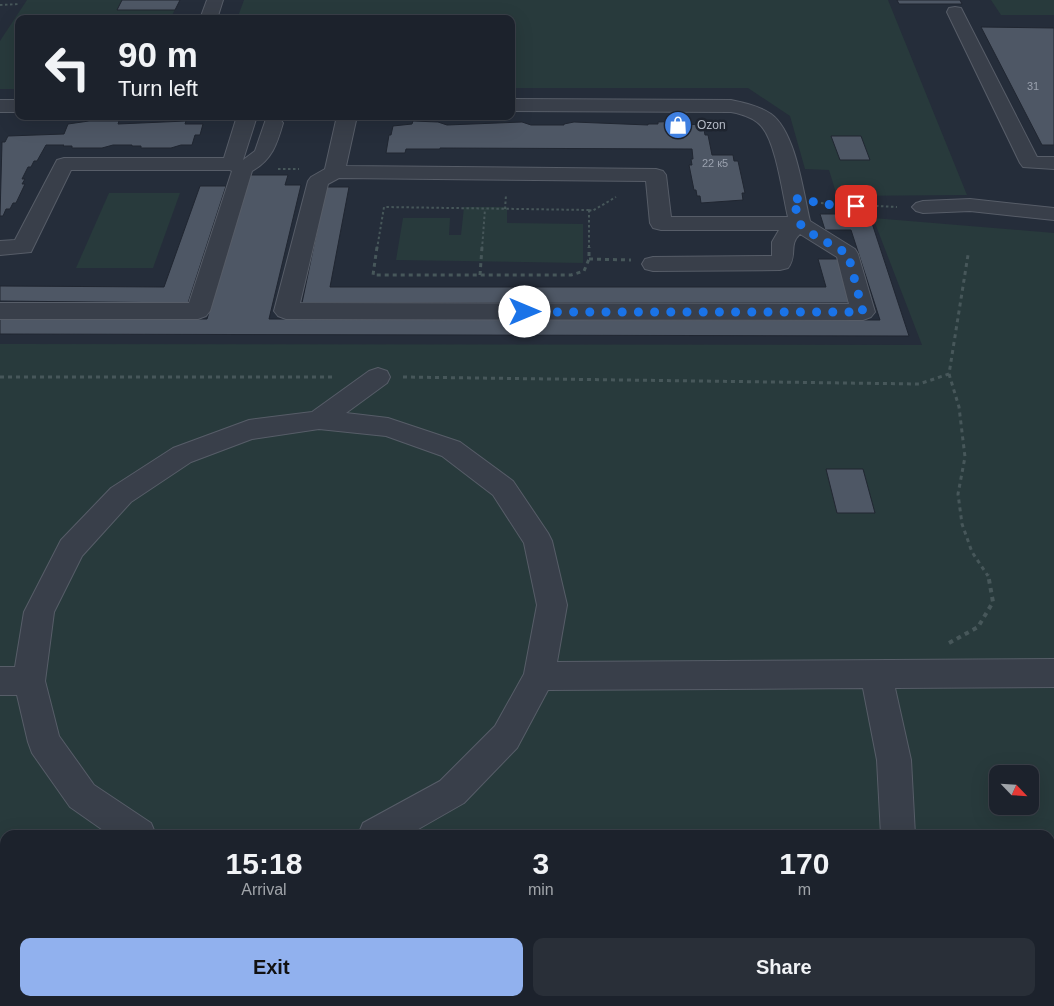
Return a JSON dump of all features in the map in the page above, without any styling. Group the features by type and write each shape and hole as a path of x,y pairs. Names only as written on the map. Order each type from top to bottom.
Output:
{"lane":[{"path":"955,12 1030,163 1054,163"},
{"path":"515,105 731,106 755,113 772,126 779,141 800,224 814,235 848,254 863,312 286,311 318,181 334,172 656,175 661,223 800,224"},
{"path":"0,106 15,106"},
{"path":"0,310 198,311 237,166 247,120"},
{"path":"334,172 346,120"},
{"path":"0,248 23,248 64,164 237,166 258,160 266,150 273,123"},
{"path":"923,207 970,205 1054,214"},
{"path":"653,264 780,263 783,259 781,245 787,233 800,224"},
{"path":"319,420 378,377"},
{"path":"131,830 82,796 44,742 15,681 39,612 71,548 121,495 182,455 249,430 319,420 388,427 451,450 503,488 538,541 552,605 539,676 506,737 452,792 384,830"},
{"path":"539,676 1054,673"},
{"path":"876,674 894,760 898,830"}],"path":[{"path":"0,5 20,4"},
{"path":"237,166 334,172"},
{"path":"793,198 832,205 923,207"},
{"path":"384,207 588,210 589,260 584,271 571,275 374,275 384,207"},
{"path":"480,275 485,209"},
{"path":"948,644 978,627 992,602 988,575 972,552 962,524 958,494 965,457 959,407 949,374 968,255"},
{"path":"589,260 635,260 653,264"},
{"path":"0,377 378,377 918,384 949,374"}],"shaded area":[{"path":"27,0 180,0 172,15 17,15"},
{"path":"244,0 888,0 967,195 837,196 829,170 805,169 790,116 748,88 515,88 515,15 238,15"},
{"path":"991,0 1054,0 1054,15 1001,15"},
{"path":"15,18 15,89 0,89 0,41"},
{"path":"109,193 180,193 153,268 76,268"},
{"path":"464,207 507,207 507,223 583,224 583,263 396,260 403,218 450,218 449,235 461,235"},
{"path":"873,218 1054,233 1054,830 0,830 0,344 922,345"}],"building":[{"path":"122,0 180,0 175,10 117,10"},
{"path":"897,0 960,0 962,4 899,4"},
{"path":"981,27 1054,28 1054,145 1042,145"},
{"path":"89,121 119,121 118,124 186,121 185,124 203,124 200,135 195,135 192,145 181,145 171,148 141,148 141,146 132,145 113,145 102,148 72,148 72,146 64,145 46,145 37,161 34,161 31,167 28,167 22,179 25,179 22,184 25,184 16,203 13,203 10,209 6,209 3,216 0,216 2,142 5,142 8,136 64,134 68,124"},
{"path":"413,121 438,122 447,125 522,122 531,125 564,125 574,122 648,125 658,124 658,122 683,121 684,124 703,125 705,135 708,135 712,155 733,155 734,161 738,161 745,193 742,193 743,200 701,203 700,196 697,196 696,190 694,190 689,165 692,165 692,149 440,148 406,149 405,153 386,153 389,135 391,135 393,126 412,124"},
{"path":"831,136 861,136 870,160 840,160"},
{"path":"250,175 288,175 285,185 301,185 269,319 880,320 851,230 825,230 820,214 869,214 909,336 0,334 0,319 207,319"},
{"path":"200,186 226,186 188,303 0,301 0,286 164,287"},
{"path":"326,187 349,187 330,287 826,287 818,259 839,259 851,303 302,303"},
{"path":"826,469 863,469 875,513 837,513"}],"place":[{"name":"Ozon","path":"678,125"}],"route":[{"path":"525,312 863,312 848,254 814,235 800,224 793,198 832,205 856,206"}]}
